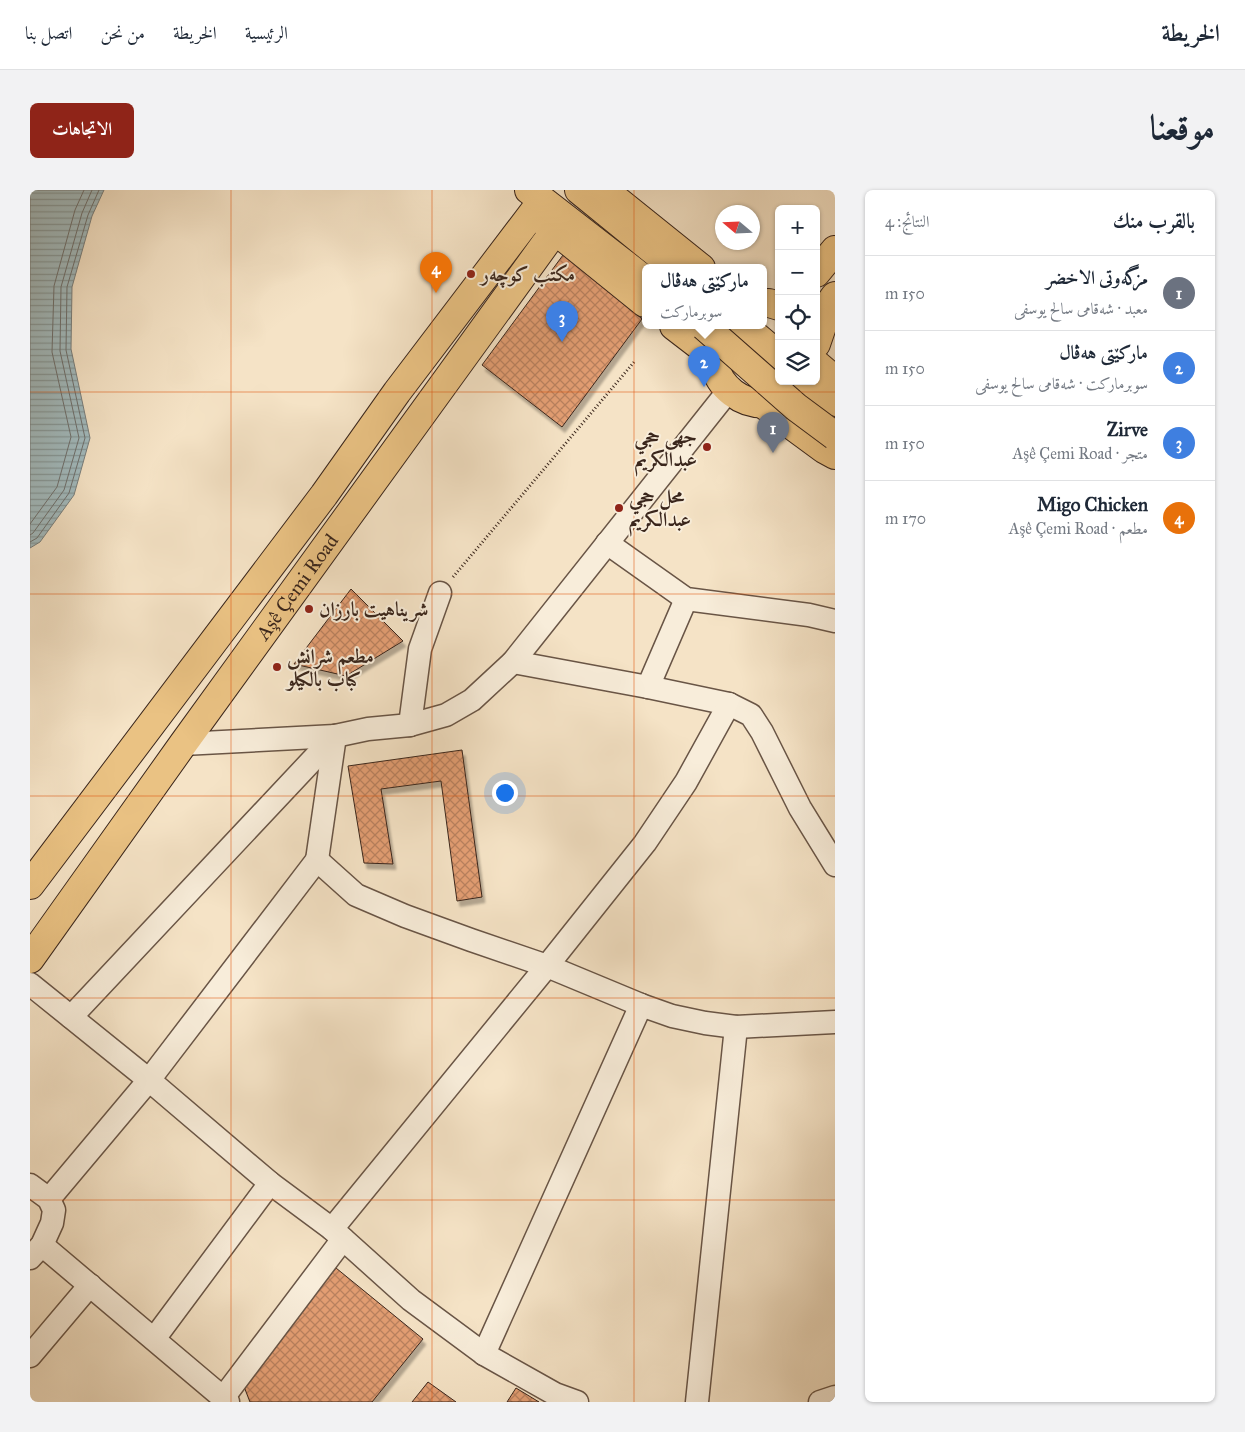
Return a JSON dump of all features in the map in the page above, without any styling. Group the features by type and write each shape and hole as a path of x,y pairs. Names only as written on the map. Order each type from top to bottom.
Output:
{"main road":[{"path":"579,190 634,234 686,264"},
{"path":"604,190 687,264"},
{"path":"534,201 642,300"},
{"name":"Aşê Çemi Road","path":"30,885 324,495 534,201"},
{"path":"560,224 620,260 642,278"},
{"name":"Aşê Çemi Road","path":"30,959 183,744 560,224"},
{"path":"820,268 835,250"},
{"path":"817,340 830,303 835,296"},
{"path":"678,329 713,356"},
{"path":"707,329 796,407 831,447"},
{"path":"720,329 714,344 713,356 721,380 729,390 745,400 763,404 831,447"},
{"path":"748,329 775,353"},
{"path":"820,367 835,380"},
{"path":"763,404 787,398 803,385"},
{"path":"812,385 835,402"},
{"path":"831,447 821,440 821,431 828,414 835,407"}],"street":[{"path":"183,744 335,736 368,729 410,725 446,715 472,700 513,662 729,390"},
{"path":"607,543 686,599 809,614 835,621"},
{"path":"410,725 420,649 440,593"},
{"path":"648,687 686,599"},
{"path":"513,662 729,704 751,716 762,732 800,808 835,865"},
{"path":"30,1185 49,1199 54,1210 52,1223 36,1252 90,1285 226,1400 338,1234 645,843 686,782 729,704"},
{"path":"49,1199 149,1080 317,860 335,736"},
{"path":"71,1018 335,736"},
{"path":"317,860 356,895 405,916 547,966 672,1016 736,1027 834,1027"},
{"path":"30,984 149,1080 270,1183 338,1234 411,1300 484,1354 555,1394 577,1402"},
{"path":"484,1354 641,1005"},
{"path":"697,1402 736,1027"},
{"path":"154,1339 270,1183"},
{"path":"30,1356 90,1285"},
{"path":"820,1402 835,1397"}],"path":[{"path":"440,593 635,361"}],"water":[{"path":"30,190 104,190 92,216 72,287 71,349 90,438 74,495 40,542 30,548"}],"building":[{"path":"566,251 642,319 562,427 482,365"},
{"path":"351,589 403,641 346,676 294,664"},
{"path":"462,750 482,897 457,901 441,781 381,789 393,864 364,863 348,766"},
{"path":"336,1268 423,1339 372,1402 250,1402 243,1384"},
{"path":"428,1382 456,1402 412,1402"},
{"path":"516,1388 539,1402 507,1402"}],"place":[{"name":"مکتب کوچه‌ر","path":"471,274"},
{"name":"Migo Chicken","path":"436,293"},
{"name":"Zirve","path":"562,342"},
{"name":"مارکێتی هەڤال","path":"704,387"},
{"name":"جهى حجي عبدالكريم","path":"707,447"},
{"name":"مزگەوتی الاخضر","path":"773,453"},
{"name":"محل حجي عبدالكريم","path":"619,508"},
{"name":"شريناهيت بارزان","path":"309,609"},
{"name":"مطعم شرانش كباب بالكيلو","path":"277,667"}]}
